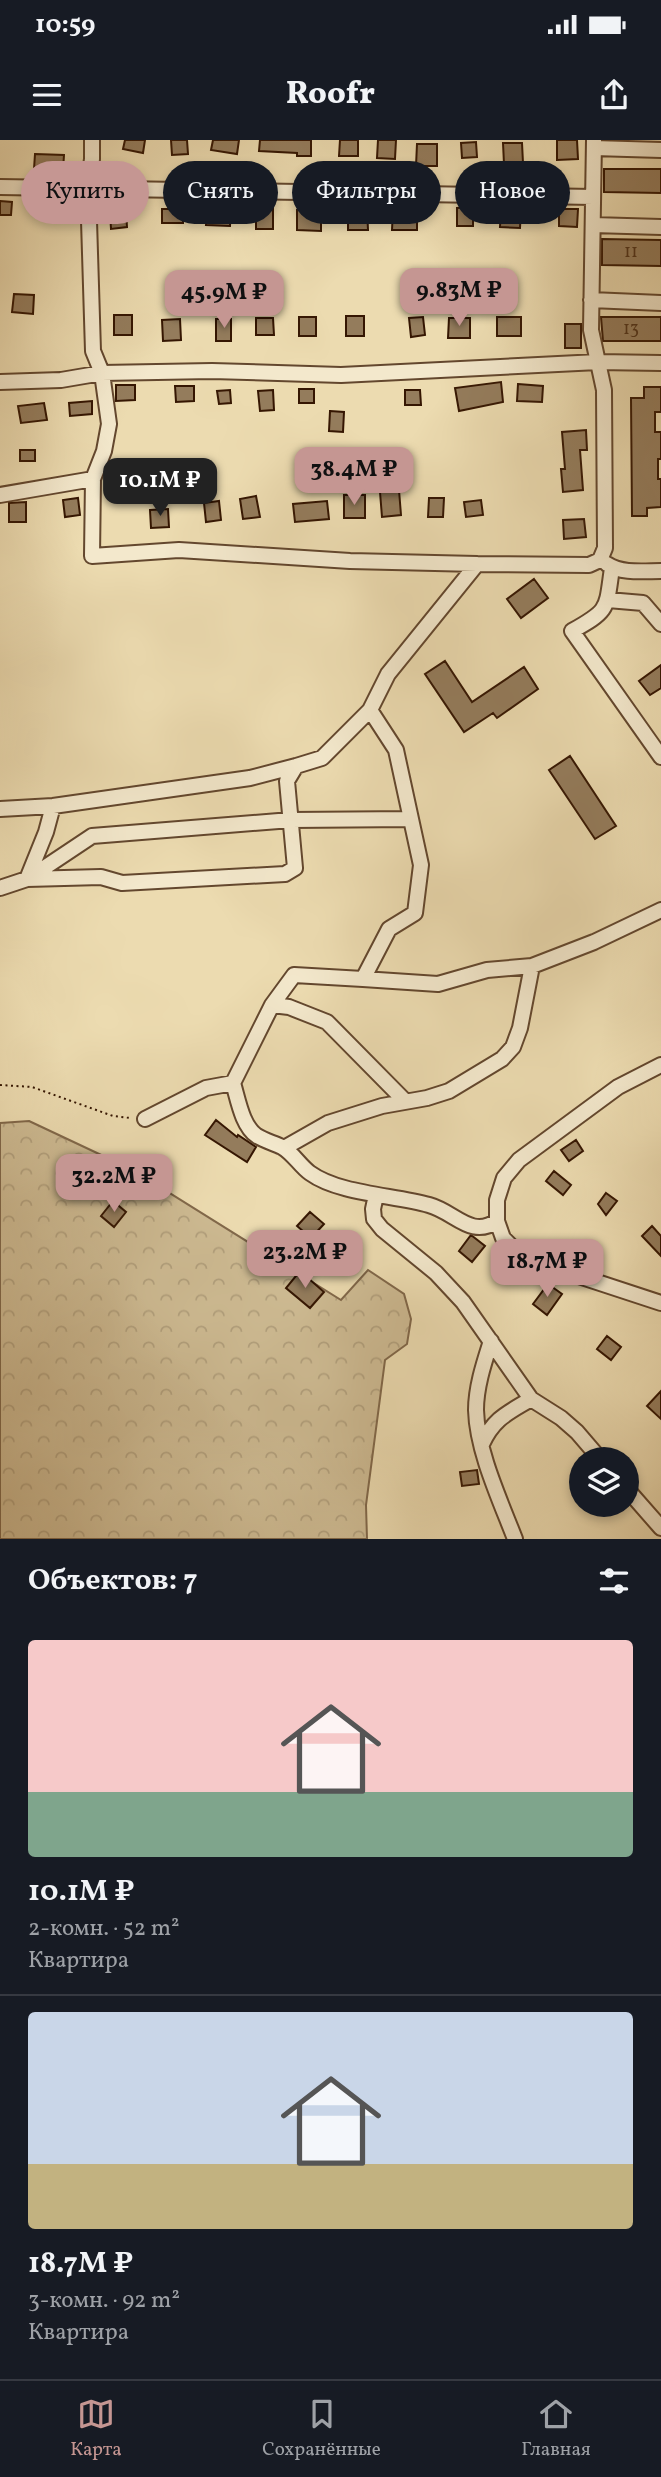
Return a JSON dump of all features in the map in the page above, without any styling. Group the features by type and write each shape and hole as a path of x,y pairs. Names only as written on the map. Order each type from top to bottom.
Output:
{"street":[{"path":"92,140 92,161"},
{"path":"661,150 594,144 591,300 593,346 604,390 608,600 605,610 598,617 572,631 661,757"},
{"path":"0,187 21,187"},
{"path":"149,189 593,197"},
{"path":"89,224 93,351 102,373 109,424 104,451 93,480 92,556 179,550 350,561 606,564 661,571"},
{"path":"593,225 661,227"},
{"path":"591,300 661,303"},
{"path":"0,382 61,380 102,373 212,371 341,375 598,362 661,363"},
{"path":"0,495 93,480"},
{"path":"0,809 53,806 250,778 321,758 370,710 388,674 477,564"},
{"path":"608,600 643,603 661,624"},
{"path":"363,979 389,929 415,913 421,865 396,750 370,710"},
{"path":"27,879 101,877 122,883 285,874 295,868 287,780 296,765"},
{"path":"27,879 46,832 53,806"},
{"path":"0,888 27,879 92,836 291,820 411,819"},
{"path":"497,1221 488,1227 477,1228 430,1205 376,1195 327,1181 310,1173 284,1148 256,1135 245,1120 233,1083 272,1005 294,975 438,984 487,970 532,966 605,937 661,910"},
{"path":"284,1148 328,1123 382,1106 449,1091 502,1059 513,1047 520,1028 532,966"},
{"path":"272,1005 289,1007 327,1022 405,1101"},
{"path":"661,1065 618,1087 519,1160 504,1178 497,1200 497,1221 503,1238 516,1251 536,1262 661,1303"},
{"path":"145,1119 206,1088 233,1083"},
{"path":"376,1195 374,1219 382,1229 436,1273 463,1302 531,1399 561,1418 590,1447"},
{"path":"491,1341 481,1374 476,1409 481,1445 515,1539"},
{"path":"481,1445 490,1427 502,1416 531,1399"},
{"path":"639,1503 661,1528"}],"path":[{"path":"0,1086 32,1087 113,1116 145,1119"}],"green space":[{"path":"29,1121 131,1169 341,1300 368,1270 404,1294 411,1319 407,1344 385,1360 366,1505 367,1539 0,1539 0,1123"}],"building":[{"path":"125,140 145,140 143,153 123,149"},
{"path":"171,140 187,140 188,154 172,155"},
{"path":"213,140 239,140 237,154 211,150"},
{"path":"260,140 311,140 311,156 259,151"},
{"path":"340,140 358,140 358,156 339,156"},
{"path":"378,140 396,140 395,159 377,158"},
{"path":"557,140 577,140 578,159 557,160"},
{"path":"476,142 477,157 462,158 461,143"},
{"path":"503,143 522,143 523,161 504,161"},
{"path":"417,144 437,144 437,161 416,161"},
{"path":"35,154 64,155 64,161 35,161"},
{"path":"604,169 661,169 661,193 604,192"},
{"path":"0,201 12,202 11,215 0,215"},
{"path":"570,209 578,209 577,227 559,226 570,224"},
{"path":"111,224 127,224 127,227 111,229"},
{"path":"206,224 230,224 230,226"},
{"path":"256,224 273,224 273,229 256,229"},
{"path":"297,224 321,224 321,231 297,230"},
{"path":"348,224 368,224 368,230 348,230"},
{"path":"392,224 417,224 417,230 392,230"},
{"path":"457,224 473,224 473,226"},
{"path":"500,224 520,224 520,228 500,227"},
{"path":"602,239 661,240 661,266 602,265"},
{"path":"14,294 34,295 33,314 12,312"},
{"path":"114,315 132,315 132,335 114,335"},
{"path":"346,316 364,316 364,336 346,336"},
{"path":"299,317 316,317 316,336 299,336"},
{"path":"423,317 425,335 411,337 409,318"},
{"path":"497,317 521,317 521,336 497,336"},
{"path":"601,317 661,317 661,341 603,341"},
{"path":"256,318 273,318 274,335 256,335"},
{"path":"449,318 470,318 470,338 448,338"},
{"path":"180,319 181,340 163,341 162,320"},
{"path":"216,319 231,319 231,341 216,341"},
{"path":"565,324 581,324 581,348 565,348"},
{"path":"501,382 503,402 459,411 455,388"},
{"path":"518,384 543,386 542,402 517,401"},
{"path":"116,385 135,385 135,400 116,401"},
{"path":"175,386 194,386 194,401 176,402"},
{"path":"644,387 661,387 661,412 655,412 655,432 661,432 658,479 661,479 661,507 647,508 647,516 632,516 631,398 644,398"},
{"path":"299,389 314,389 314,403 299,403"},
{"path":"230,390 231,403 219,404 217,391"},
{"path":"273,390 274,410 260,411 258,391"},
{"path":"405,390 420,390 421,405 405,405"},
{"path":"92,401 92,414 70,416 69,403"},
{"path":"44,403 47,420 21,423 18,406"},
{"path":"330,411 344,412 343,432 329,431"},
{"path":"586,430 587,450 580,450 583,490 563,492 561,469 565,469 562,432"},
{"path":"20,450 35,450 35,461 20,461"},
{"path":"131,464 134,482 115,484 113,467"},
{"path":"399,490 401,515 382,517 380,492"},
{"path":"344,495 365,495 365,518 344,518"},
{"path":"256,496 260,517 243,519 240,499"},
{"path":"78,498 80,515 65,517 63,500"},
{"path":"429,498 444,498 443,517 428,517"},
{"path":"481,500 483,515 466,517 464,502"},
{"path":"219,501 221,520 206,522 204,503"},
{"path":"327,501 329,519 295,522 293,504"},
{"path":"26,502 26,522 9,522 9,503"},
{"path":"168,509 169,527 151,528 150,510"},
{"path":"584,519 586,537 564,539 563,520"},
{"path":"534,579 548,598 521,618 507,599"},
{"path":"445,661 472,702 524,667 538,689 497,718 493,713 464,732 425,674"},
{"path":"661,665 661,688 650,695 639,681"},
{"path":"570,756 616,826 595,839 549,770"},
{"path":"216,1120 237,1137 238,1135 256,1147 247,1162 205,1135"},
{"path":"576,1140 583,1151 569,1161 561,1150"},
{"path":"554,1171 571,1185 563,1195 546,1181"},
{"path":"606,1193 617,1201 606,1215 598,1204"},
{"path":"113,1201 126,1212 114,1227 101,1216"},
{"path":"310,1212 324,1224 311,1238 297,1226"},
{"path":"652,1226 661,1236 661,1256 642,1236"},
{"path":"471,1235 485,1246 472,1262 459,1251"},
{"path":"300,1271 324,1292 310,1308 286,1288"},
{"path":"548,1284 562,1294 547,1315 533,1304"},
{"path":"607,1336 621,1347 611,1360 597,1349"},
{"path":"661,1391 661,1419 647,1406"},
{"path":"477,1470 479,1484 462,1486 460,1472"}]}
